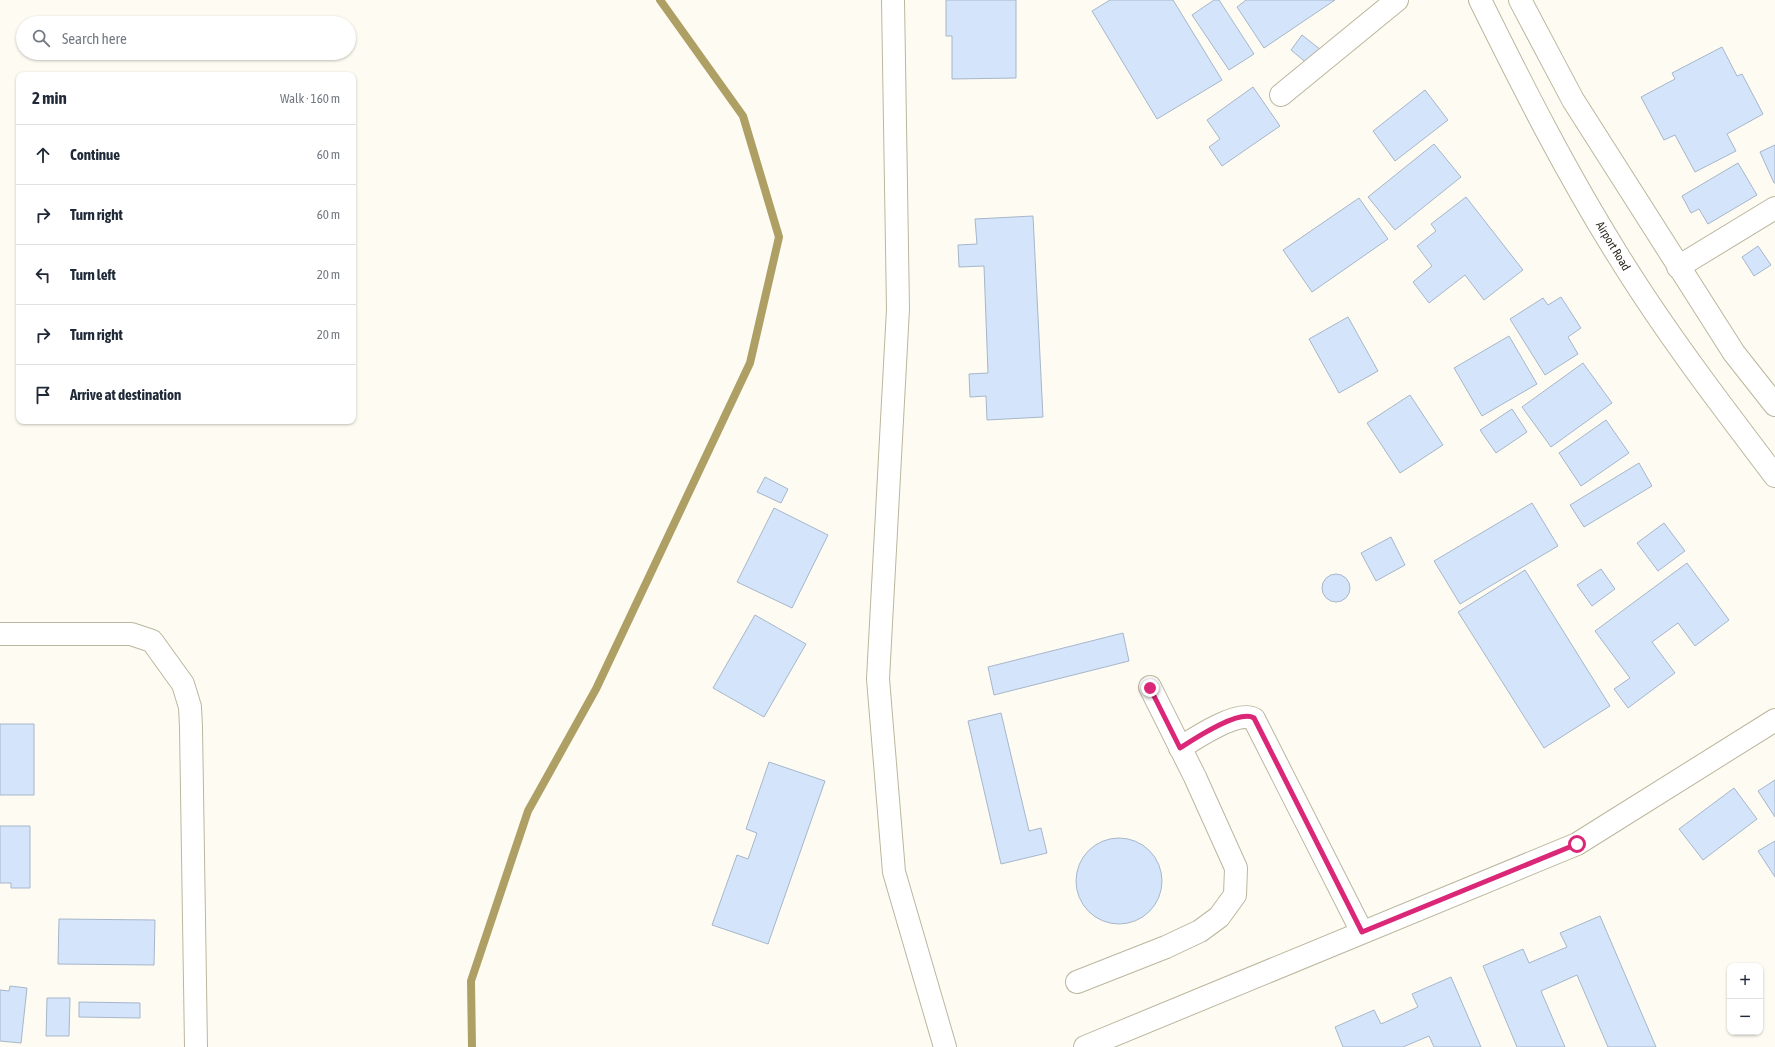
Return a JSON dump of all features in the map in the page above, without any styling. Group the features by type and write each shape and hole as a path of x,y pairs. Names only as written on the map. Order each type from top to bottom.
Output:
{"street":[{"path":"894,0 898,309 878,679 894,872 945,1047"},
{"path":"1281,95 1397,0"},
{"name":"Airport Road","path":"1480,0 1545,129 1619,257 1696,373 1775,476"},
{"path":"1520,0 1573,100 1734,353 1775,405"},
{"path":"1678,266 1775,208"},
{"path":"0,634 131,634 152,641 183,684 190,707 191,727 196,1047"},
{"path":"1077,982 1166,947 1200,931 1219,917 1235,895 1236,868 1196,777 1150,688"},
{"path":"1180,748 1208,730 1232,720 1248,717 1254,718 1362,932"},
{"path":"1085,1047 1577,844 1775,720"}],"building":[{"path":"946,0 1016,0 1016,78 952,79 952,36 946,36"},
{"path":"1110,0 1173,0 1222,80 1157,119 1092,11"},
{"path":"1214,0 1219,0 1254,54 1229,70 1192,15"},
{"path":"1246,0 1335,0 1264,48 1237,7"},
{"path":"1302,35 1321,50 1309,65 1291,50"},
{"path":"1722,47 1737,76 1742,74 1763,114 1727,134 1736,151 1695,172 1675,135 1664,140 1641,97 1675,79 1672,73"},
{"path":"1253,87 1280,126 1222,166 1209,147 1220,139 1207,120"},
{"path":"1425,90 1448,120 1395,161 1373,131"},
{"path":"1434,144 1461,177 1395,230 1368,197"},
{"path":"1775,145 1775,183 1774,183 1760,152"},
{"path":"1738,163 1757,195 1708,224 1699,209 1691,213 1682,196"},
{"path":"1466,197 1523,270 1484,300 1465,275 1429,303 1413,282 1432,266 1417,246 1436,231 1431,224"},
{"path":"1359,198 1388,239 1312,292 1283,250"},
{"path":"1033,216 1043,417 987,420 986,396 970,397 969,374 988,373 984,266 959,267 958,245 977,244 975,219"},
{"path":"1758,246 1771,265 1754,276 1742,257"},
{"path":"1561,297 1581,328 1568,337 1578,354 1545,375 1510,319 1543,298 1548,305"},
{"path":"1348,317 1378,371 1339,393 1309,339"},
{"path":"1509,336 1537,384 1482,416 1454,368"},
{"path":"1583,363 1612,403 1551,447 1522,407"},
{"path":"1410,395 1443,445 1400,473 1367,423"},
{"path":"1512,409 1527,432 1496,453 1480,430"},
{"path":"1606,420 1629,453 1581,486 1559,453"},
{"path":"1639,463 1652,486 1584,527 1570,505"},
{"path":"765,477 788,489 781,503 757,492"},
{"path":"1532,503 1558,546 1460,604 1434,561"},
{"path":"774,508 828,535 792,608 737,582"},
{"path":"1664,523 1685,551 1658,571 1637,543"},
{"path":"1391,537 1405,565 1376,581 1361,553"},
{"path":"1687,563 1729,620 1695,646 1678,623 1652,642 1675,673 1628,708 1614,689 1630,678 1595,631"},
{"path":"1601,569 1615,589 1592,606 1577,585"},
{"path":"1525,570 1610,706 1544,748 1458,612"},
{"path":"1336,574 1346,578 1350,588 1346,598 1336,602 1326,598 1322,588 1326,578"},
{"path":"755,615 806,644 764,717 713,688"},
{"path":"1123,633 1129,661 994,695 988,667"},
{"path":"1001,713 1029,831 1041,828 1047,853 1001,864 968,721"},
{"path":"0,724 34,724 34,795 0,795"},
{"path":"769,762 825,781 768,944 712,925 737,855 748,859 757,833 746,829"},
{"path":"1775,780 1775,817 1758,791"},
{"path":"1734,788 1757,819 1703,860 1679,829"},
{"path":"0,826 30,826 30,888 11,888 11,883 0,883"},
{"path":"1111,838 1127,838 1136,841 1150,850 1159,864 1162,873 1162,889 1159,898 1150,912 1136,921 1127,924 1111,924 1095,917 1088,912 1083,905 1076,889 1076,873 1083,857 1088,850 1095,845"},
{"path":"1775,841 1775,877 1758,851"},
{"path":"1600,916 1656,1047 1608,1047 1577,975 1541,991 1565,1047 1517,1047 1483,966 1523,949 1529,963 1567,947 1560,933"},
{"path":"59,919 155,920 154,965 58,964"},
{"path":"1451,977 1481,1047 1434,1047 1429,1036 1403,1047 1343,1047 1335,1027 1374,1010 1381,1024 1418,1007 1412,994"},
{"path":"10,986 27,988 21,1043 0,1041 0,990 9,991"},
{"path":"47,998 70,998 69,1036 46,1036"},
{"path":"79,1002 140,1003 140,1018 79,1017"}],"waterway":[{"path":"472,1047 471,981 528,811 596,689 750,363 779,237 743,116 660,0"}],"route":[{"path":"1150,688 1180,748 1208,730 1232,720 1248,717 1254,718 1362,932 1577,844"}]}
